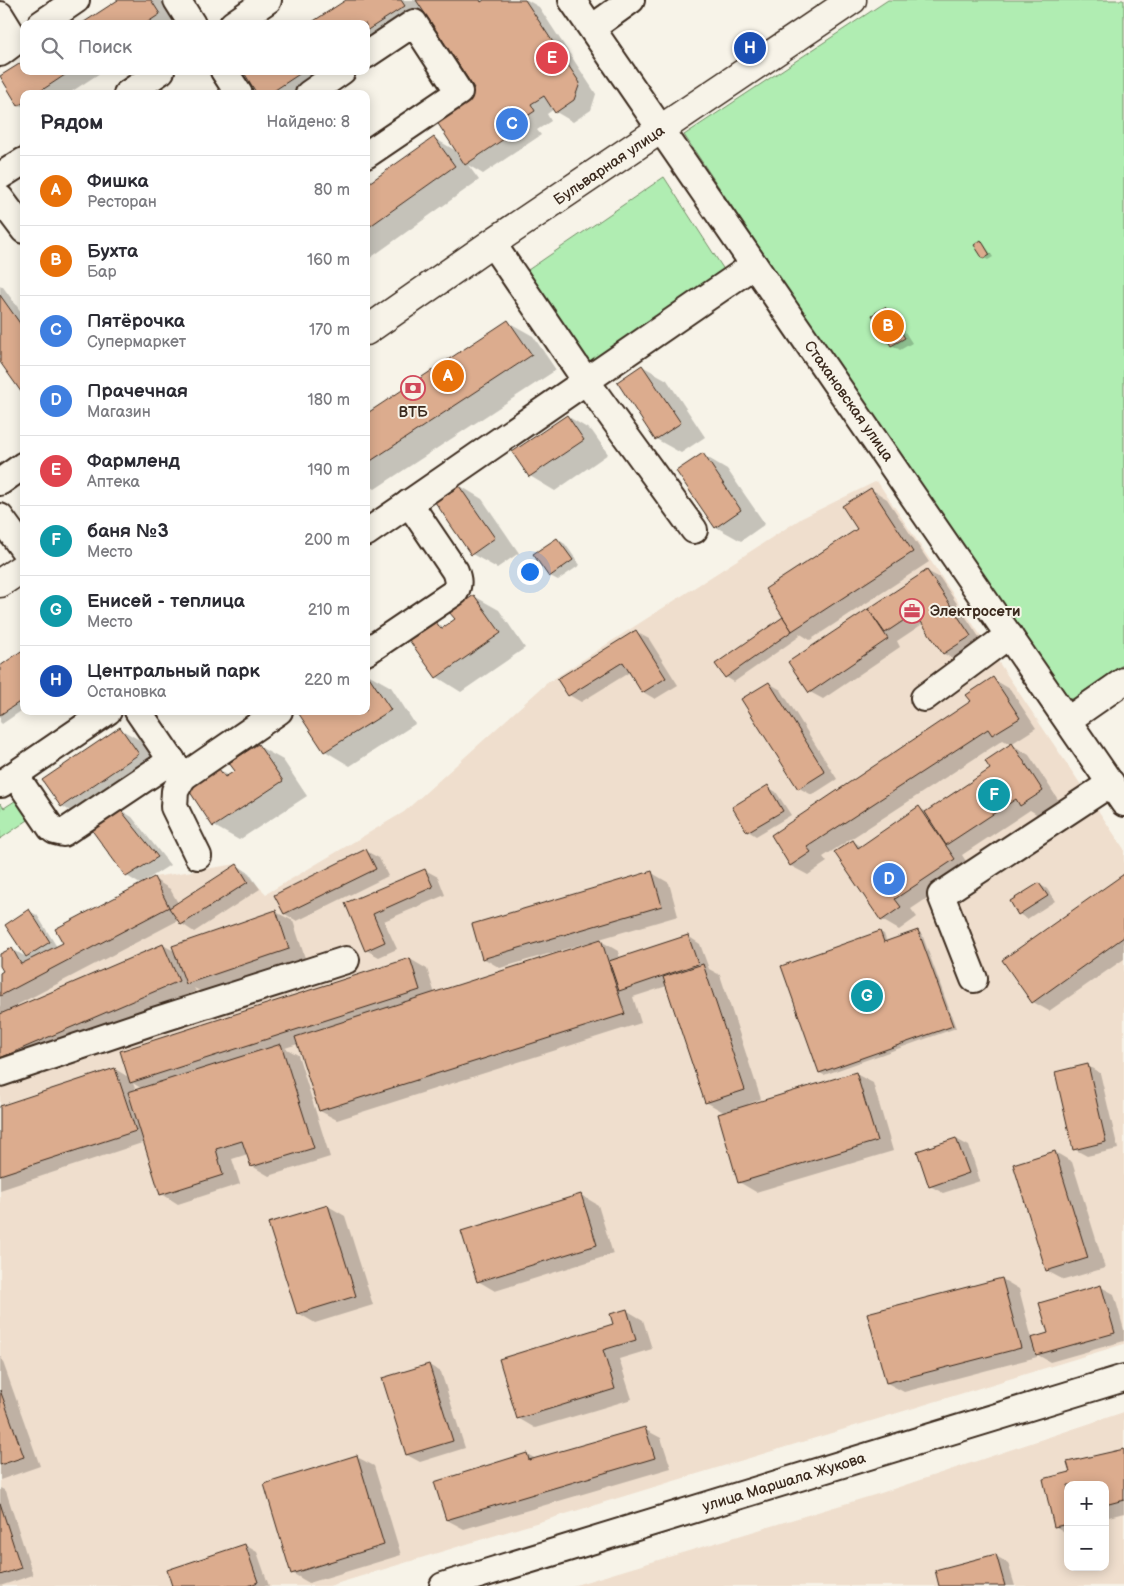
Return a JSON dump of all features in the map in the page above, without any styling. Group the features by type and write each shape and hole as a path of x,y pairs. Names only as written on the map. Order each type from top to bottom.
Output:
{"main road":[{"name":"Бульварная улица","path":"370,328 492,243 852,0"},
{"path":"0,583 20,570"}],"street":[{"path":"47,20 76,0"},
{"path":"177,0 190,20"},
{"path":"239,20 268,0"},
{"name":"Стахановская улица","path":"572,0 1117,793"},
{"path":"592,28 631,0"},
{"path":"0,15 13,43"},
{"path":"370,52 414,23 459,92 370,152"},
{"path":"133,90 155,75"},
{"path":"227,75 236,90"},
{"path":"315,90 336,75"},
{"path":"0,176 20,164"},
{"path":"0,198 20,225"},
{"path":"492,243 586,381 694,530"},
{"path":"370,529 754,265"},
{"path":"0,482 20,469"},
{"path":"370,649 455,592 457,587 455,571 408,503"},
{"path":"0,517 20,544"},
{"path":"924,698 1008,635"},
{"path":"1068,720 1124,681"},
{"path":"102,715 7,780 55,831 63,833 273,715"},
{"path":"141,715 178,769 174,807 198,856"},
{"path":"974,978 941,895 1117,793"},
{"path":"0,1073 151,1022 346,960"},
{"name":"улица Маршала Жукова","path":"443,1586 1124,1378"}],"shaded area":[{"path":"877,481 1124,849 1124,1344 329,1586 0,1586 0,973 3,971 0,966 0,954 12,948 21,964 62,943 55,929 154,877 237,864 266,894 404,812 547,683 802,518"},
{"path":"1124,1412 1124,1586 572,1586 881,1493"}],"green space":[{"path":"888,0 1124,0 1124,664 1065,704 684,135"},
{"path":"664,177 730,279 592,370 528,270"},
{"path":"18,799 31,818 0,839 0,803 4,808"}],"building":[{"path":"118,0 151,0 160,14 151,20 87,20"},
{"path":"346,0 401,0 405,6 370,28 370,20 315,20"},
{"path":"416,0 480,0 481,2 484,0 525,0 580,83 574,100 555,113 544,96 531,104 535,111 521,120 525,125 465,165 433,116 474,88"},
{"path":"20,64 20,75 65,75 42,90 20,90 20,105 18,106 0,76"},
{"path":"245,75 298,75 275,90 255,90"},
{"path":"434,137 455,166 370,226 370,182"},
{"path":"981,240 990,255 983,259 974,245"},
{"path":"0,295 20,323 20,390 0,362"},
{"path":"885,307 905,338 891,346 872,315"},
{"path":"508,320 532,355 370,461 370,411"},
{"path":"642,365 681,423 655,440 617,382"},
{"path":"567,415 584,440 529,477 512,452"},
{"path":"703,453 741,510 715,528 676,471"},
{"path":"457,483 495,538 471,555 433,499"},
{"path":"871,488 913,552 792,631 765,589 857,529 842,506"},
{"path":"557,538 573,560 549,577 533,554"},
{"name":"Электросети","path":"927,570 971,636 943,654 915,613 885,633 868,609"},
{"path":"474,595 501,633 436,678 409,640 436,622 441,629 455,619 449,612"},
{"path":"868,609 888,639 809,693 788,662"},
{"path":"783,617 792,631 725,678 715,664"},
{"path":"636,630 666,678 642,693 623,662 568,696 557,679"},
{"path":"20,652 20,702 0,715 0,666"},
{"path":"993,677 1020,718 992,735 988,729 807,847 811,852 790,866 771,835 971,701 966,695"},
{"path":"370,678 391,710 324,752 300,715 370,715"},
{"path":"769,682 825,772 798,789 741,699"},
{"path":"120,727 139,754 61,807 42,780"},
{"path":"1012,743 1043,791 1020,806 1016,799 946,845 925,812 990,769 985,761"},
{"path":"258,744 283,781 213,827 188,789 219,769 225,777 235,771 229,763"},
{"path":"768,785 783,811 747,832 732,807"},
{"path":"919,806 955,859 895,899 901,907 881,921 834,852 853,840 858,848"},
{"path":"119,808 158,857 126,877 91,829"},
{"path":"366,849 376,869 284,914 274,895"},
{"path":"237,864 248,882 181,925 169,908"},
{"path":"425,869 433,887 373,914 385,942 365,951 345,903"},
{"path":"652,871 662,906 482,959 472,924"},
{"path":"1124,874 1124,937 1032,1003 1002,960"},
{"path":"154,877 169,907 0,996 0,973 3,971 0,966 0,954 12,948 21,964 63,943 55,929"},
{"path":"1039,883 1048,896 1018,915 1010,901"},
{"path":"29,909 50,942 26,957 5,925"},
{"path":"276,910 289,949 186,984 172,946"},
{"path":"918,930 953,1026 819,1073 781,966 880,931 884,942"},
{"path":"688,935 698,964 619,991 609,961"},
{"path":"601,939 625,1014 319,1111 295,1037"},
{"path":"163,944 179,981 0,1058 0,1014"},
{"path":"410,958 420,990 130,1083 120,1051"},
{"path":"703,964 745,1090 705,1103 663,977"},
{"path":"281,1044 314,1148 251,1167 242,1141 216,1149 223,1175 160,1195 128,1092"},
{"path":"1088,1064 1106,1142 1073,1150 1055,1072"},
{"path":"115,1068 136,1131 0,1175 0,1106"},
{"path":"856,1072 877,1141 738,1183 718,1114"},
{"path":"956,1138 969,1173 929,1187 917,1151"},
{"path":"1055,1151 1088,1258 1046,1271 1013,1164"},
{"path":"581,1194 597,1245 477,1282 461,1231"},
{"path":"328,1205 356,1296 297,1314 268,1223"},
{"path":"1002,1278 1021,1348 886,1383 867,1313"},
{"path":"1101,1285 1115,1333 1036,1355 1031,1338 1048,1333 1039,1303"},
{"path":"627,1309 636,1340 603,1350 615,1389 517,1419 499,1359 613,1324 610,1314"},
{"path":"429,1364 453,1441 406,1455 382,1378"},
{"path":"0,1390 24,1457 0,1465"},
{"path":"645,1427 655,1458 446,1520 434,1482 527,1453 529,1460"},
{"path":"1124,1449 1124,1500 1109,1504 1109,1481 1064,1481 1064,1525 1054,1527 1043,1479 1070,1472 1067,1462"},
{"path":"357,1455 384,1545 291,1574 264,1484"},
{"path":"0,1503 21,1568 0,1575"},
{"path":"245,1544 258,1582 248,1586 172,1586 167,1570"},
{"path":"996,1554 1005,1586 939,1586 935,1570"}],"place":[{"name":"Центральный парк","path":"750,48"},
{"name":"Фармленд","path":"552,58"},
{"name":"Пятёрочка","path":"512,124"},
{"name":"Бухта","path":"888,326"},
{"name":"Фишка","path":"448,376"},
{"name":"ВТБ","path":"413,388"},
{"name":"Электросети","path":"912,611"},
{"name":"баня №3","path":"994,795"},
{"name":"Прачечная","path":"889,879"},
{"name":"Енисей - теплица","path":"867,996"}]}
